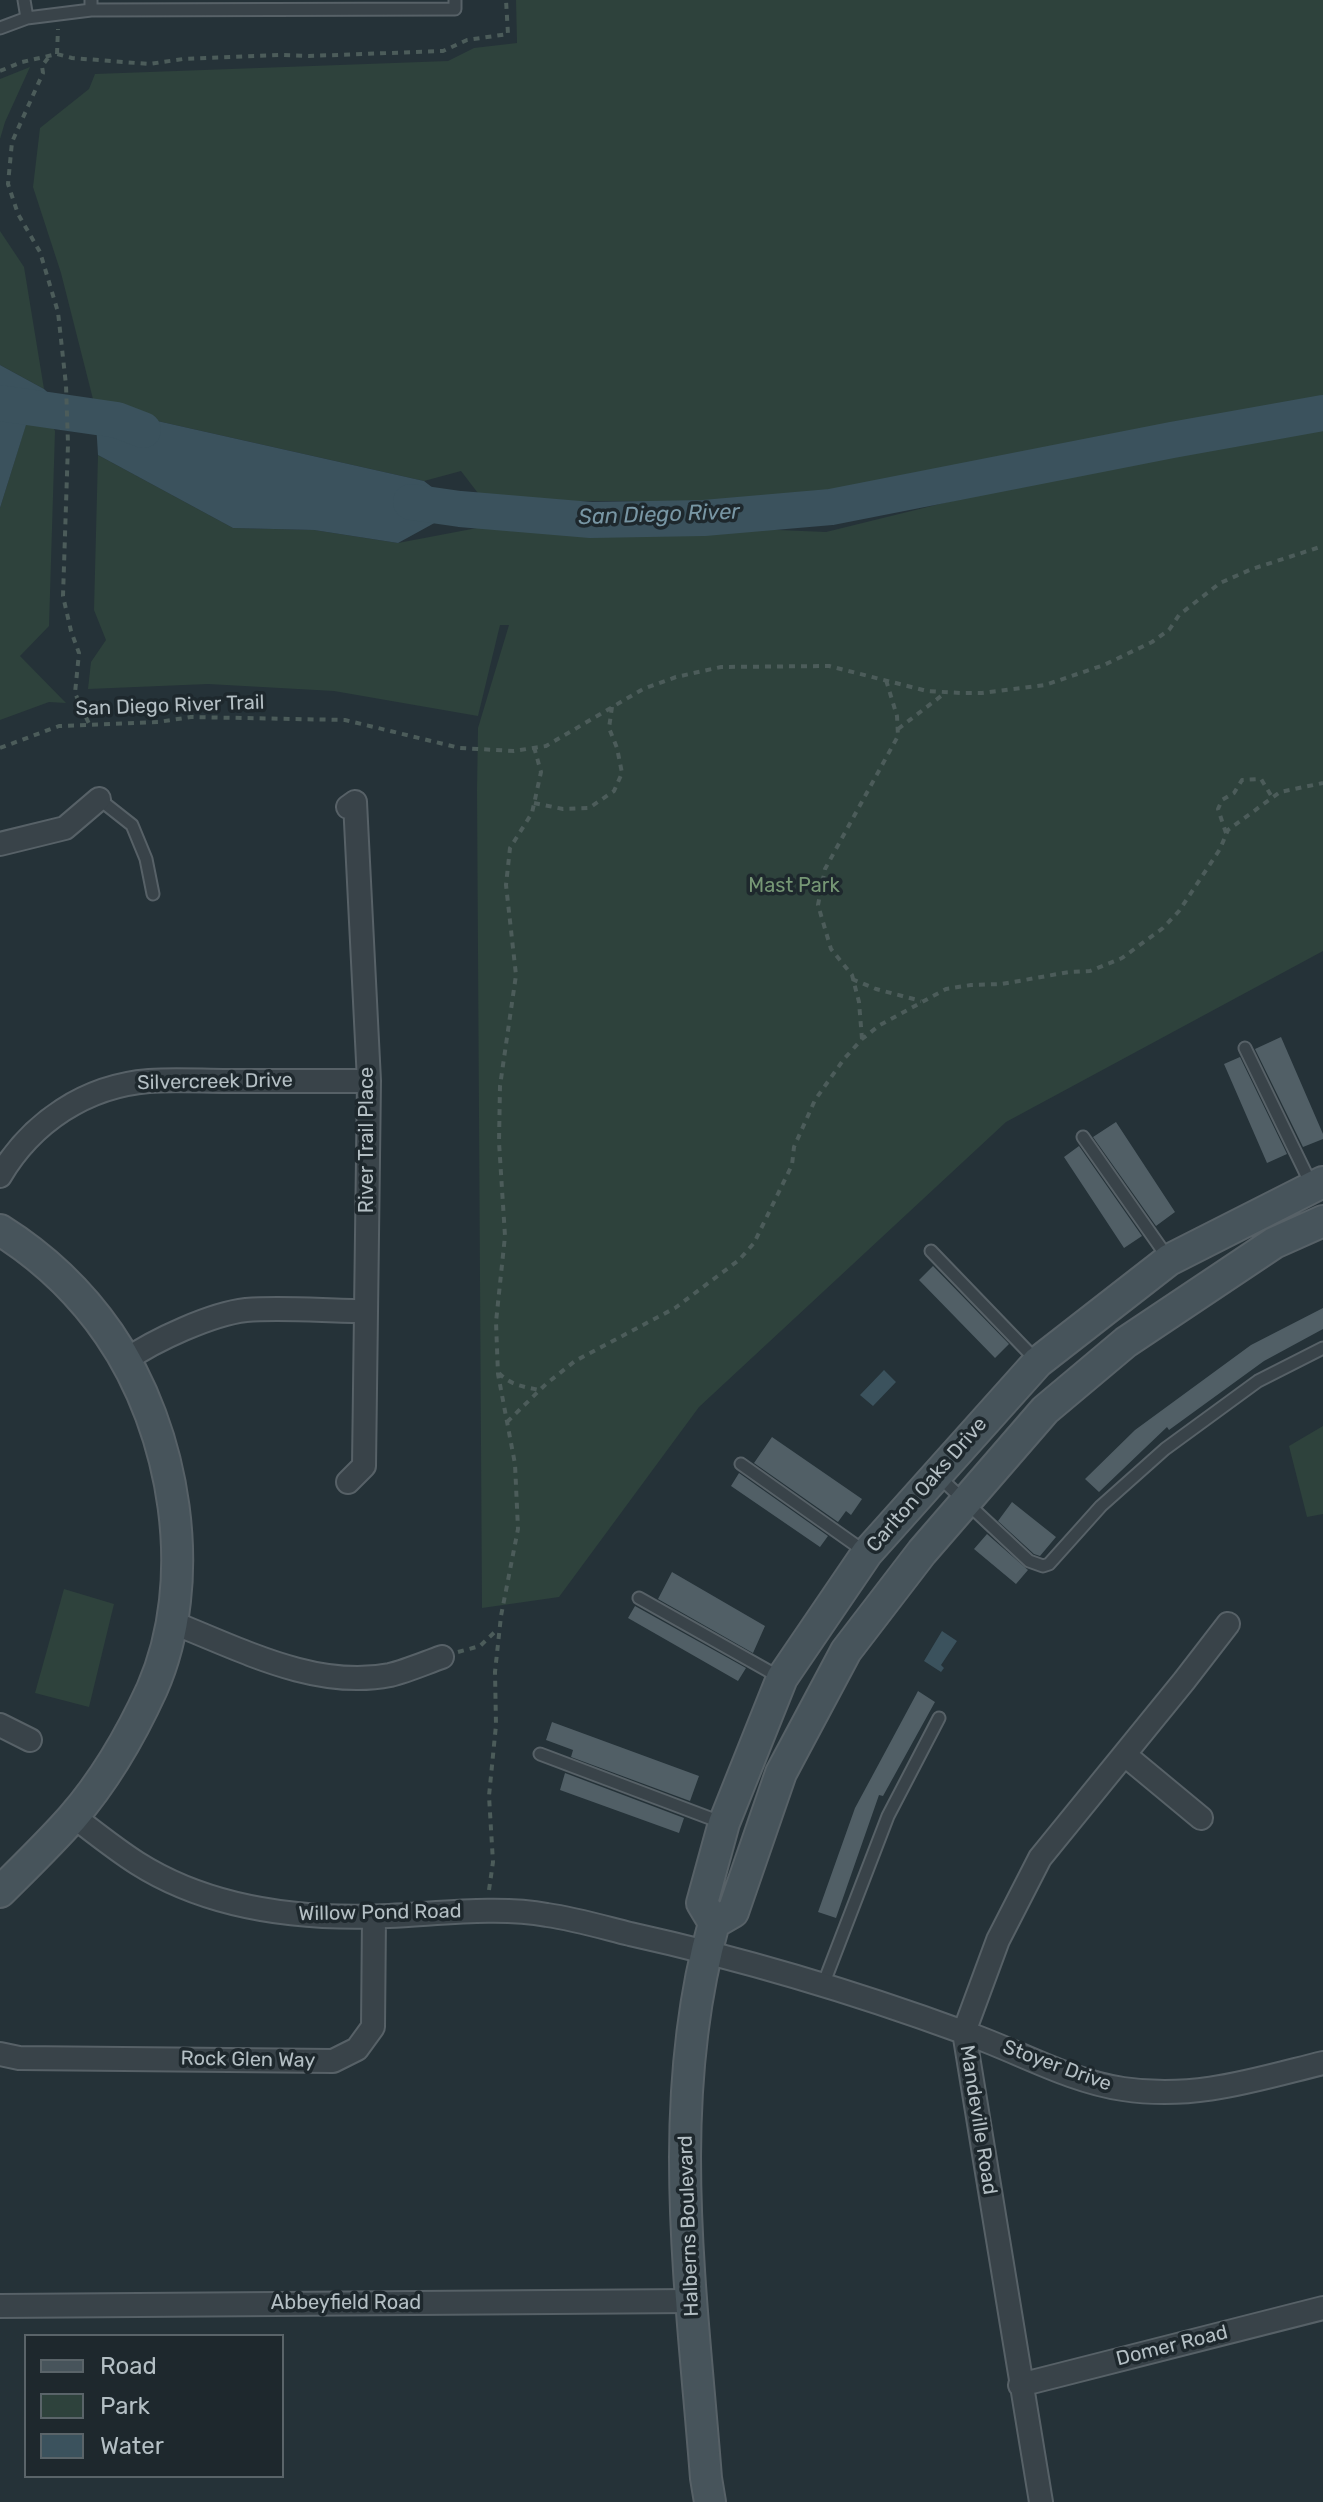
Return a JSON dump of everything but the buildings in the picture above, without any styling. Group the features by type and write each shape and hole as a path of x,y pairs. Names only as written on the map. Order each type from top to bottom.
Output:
{"main road":[{"name":"Carlton Oaks Drive","path":"710,1937 702,1903 724,1823 782,1678 867,1553 1038,1362 1169,1260 1317,1185"},
{"name":"Carlton Oaks Drive","path":"710,1937 733,1912 781,1773 846,1651 922,1552 1045,1410 1126,1342 1274,1243 1323,1221"},
{"path":"0,1230 27,1248 72,1288 126,1360 151,1418 169,1480 176,1539 171,1622 152,1689 115,1760 73,1816 0,1892"},
{"name":"Halberns Boulevard","path":"710,1937 693,2033 684,2137 691,2301 710,2502"}],"street":[{"path":"0,844 65,828 99,799"},
{"name":"River Trail Place","path":"348,807 355,802 369,1081 364,1466 348,1482"},
{"name":"Silvercreek Drive","path":"0,1176 17,1151 42,1124 74,1103 111,1088 150,1081 369,1081"},
{"path":"126,1360 144,1347 212,1319 245,1310 365,1311"},
{"path":"171,1622 269,1660 318,1673 390,1675 442,1657"},
{"name":"Mandeville Road","path":"1041,2502 964,2032 998,1940 1040,1858 1228,1624"},
{"path":"0,1725 30,1740"},
{"path":"1125,1755 1201,1818"},
{"name":"Willow Pond Road","path":"73,1816 136,1862 184,1887 236,1904 288,1914 374,1917 483,1912 544,1914 710,1937"},
{"name":"Rock Glen Way","path":"0,2054 19,2058 333,2061 357,2049 373,2027 374,1917"},
{"name":"Stoyer Drive","path":"710,1937 823,1985 964,2032 1100,2085 1150,2093 1181,2093 1220,2089 1323,2063"},
{"name":"Abbeyfield Road","path":"0,2306 691,2301"},
{"name":"Domer Road","path":"1020,2385 1323,2308"}],"lane":[{"path":"24,0 27,18"},
{"path":"0,28 27,18 91,5 455,9 455,0"},
{"path":"99,799 132,825 146,859 153,894"},
{"path":"1245,1048 1317,1185"},
{"path":"1083,1137 1169,1260"},
{"path":"931,1251 1038,1362"},
{"path":"937,1475 1029,1561 1043,1566 1049,1564 1101,1506 1165,1449 1258,1381 1323,1348"},
{"path":"741,1464 867,1553"},
{"path":"639,1598 782,1678"},
{"path":"823,1985 888,1816 939,1718"},
{"path":"540,1754 724,1823"}],"path":[{"path":"0,71 57,54 149,64 183,59 443,51 467,40 508,34 506,0"},
{"path":"57,54 58,24"},
{"path":"48,58 12,142 8,184 18,214 40,252 58,312 66,385 68,444 63,596 79,653 75,693 90,726"},
{"name":"San Diego River Trail","path":"0,748 59,726 158,722 191,717 345,720 460,748 514,751 546,746 643,689 721,667 829,666 927,691 982,693 1045,685 1081,674 1152,642 1169,630 1179,615 1220,583 1323,546"},
{"path":"862,1039 859,1002 852,979 831,949 818,905 825,869 898,736 897,716 886,679"},
{"path":"898,729 947,692"},
{"path":"534,803 563,809 589,808 614,791 622,773 609,728 612,706"},
{"path":"483,1912 493,1862 489,1796 496,1725 495,1672 518,1529 515,1464 498,1372 496,1322 505,1236 499,1142 500,1086 516,975 506,885 510,848 532,813 541,772 534,747"},
{"path":"1227,834 1218,809 1222,800 1234,793 1242,780 1261,779 1272,797"},
{"path":"507,1422 575,1361 675,1308 739,1260 754,1243 792,1165 794,1147 815,1100 862,1039 880,1025 946,989 1090,971 1122,958 1163,928 1179,911 1220,849 1228,830 1280,792 1323,783"},
{"path":"852,979 921,1001"},
{"path":"498,1372 505,1380 540,1390"},
{"path":"442,1657 480,1646 500,1628"}],"green space":[{"path":"516,0 1323,0 1323,400 824,495 698,501 484,501 461,471 424,481 95,407 61,273 33,187 40,128 89,89 95,74 448,61 474,48 517,43"},
{"path":"30,67 5,122 0,139 0,79"},
{"path":"0,231 24,267 44,389 0,365"},
{"path":"47,415 55,431 49,626 20,656 66,703 49,702 0,720 0,508 26,424"},
{"name":"Mast Park","path":"1323,424 1323,951 1006,1122 699,1407 559,1597 482,1608 478,728 509,625 500,625 478,716 334,691 208,684 88,689 91,662 106,640 94,610 98,455 233,528 314,530 398,543 498,524 826,532 1167,448"},
{"path":"1323,1426 1323,1514 1307,1517 1289,1446"},
{"path":"64,1589 114,1604 89,1707 35,1693"}],"water":[{"path":"0,365 44,389 60,404 47,415 26,425 0,508"},
{"path":"95,407 424,481 460,509 398,543 314,530 233,528 98,455"},
{"path":"884,1370 896,1382 873,1406 860,1395"},
{"path":"942,1631 957,1641 941,1665 944,1668 941,1672 924,1661"}],"waterway":[{"name":"San Diego River","path":"0,403 117,420 143,430"},
{"name":"San Diego River","path":"411,502 591,520 704,518 831,507 1323,413"}]}
